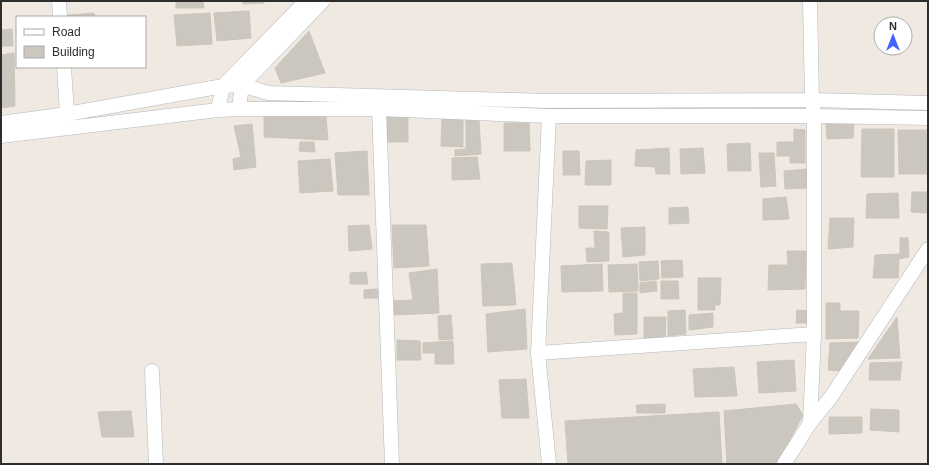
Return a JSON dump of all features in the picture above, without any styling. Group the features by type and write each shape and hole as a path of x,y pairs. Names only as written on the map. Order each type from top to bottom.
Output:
{"street":[{"path":"59,1 60,16"},
{"path":"218,110 223,86 306,1"},
{"path":"239,109 242,85 323,1"},
{"path":"810,1 812,100 814,116 814,334 810,424"},
{"path":"64,68 67,114"},
{"path":"1,123 67,114 223,86 242,85 268,93 525,100 812,100 928,103"},
{"path":"1,136 218,110 239,109 379,109 549,116 814,116 928,118"},
{"path":"379,109 392,464"},
{"path":"548,464 538,353 549,116"},
{"path":"784,464 810,424 831,397 928,249"},
{"path":"538,353 814,334"},
{"path":"152,371 156,464"}],"building":[{"path":"176,1 203,1 204,8 176,8"},
{"path":"243,1 264,1 264,3 243,4"},
{"path":"249,11 251,38 217,41 214,13"},
{"path":"94,13 95,16 68,16"},
{"path":"210,13 212,44 177,46 174,15"},
{"path":"12,29 13,46 1,46 1,30"},
{"path":"309,31 325,73 281,83 275,68"},
{"path":"14,53 15,106 1,108 1,55"},
{"path":"408,115 408,142 386,142 387,116"},
{"path":"264,117 326,117 328,140 264,137"},
{"path":"442,117 463,117 463,147 441,146"},
{"path":"466,120 479,120 481,154 455,156 455,150 466,149"},
{"path":"504,123 529,123 530,151 504,151"},
{"path":"854,123 853,138 827,139 826,124"},
{"path":"252,124 256,167 234,170 233,159 241,157 234,126"},
{"path":"794,129 805,130 805,163 790,163 790,156 777,156 777,142 794,142"},
{"path":"862,129 894,129 894,177 861,177"},
{"path":"898,130 928,130 928,174 899,174"},
{"path":"300,142 314,142 315,152 299,151"},
{"path":"750,143 751,171 728,171 727,144"},
{"path":"669,148 670,174 656,174 655,167 635,166 636,150"},
{"path":"703,148 705,173 681,174 680,149"},
{"path":"367,151 369,195 338,195 335,153"},
{"path":"563,151 579,151 580,175 563,175"},
{"path":"759,153 774,153 776,186 761,187"},
{"path":"477,157 480,179 452,180 452,158"},
{"path":"330,159 333,191 300,193 298,161"},
{"path":"611,160 611,185 585,185 586,161"},
{"path":"807,169 807,188 785,189 784,171"},
{"path":"912,192 928,192 928,213 911,212"},
{"path":"898,193 899,218 866,218 867,194"},
{"path":"786,197 789,219 763,220 763,199"},
{"path":"579,206 608,206 607,229 579,228"},
{"path":"688,207 689,223 669,224 669,208"},
{"path":"830,218 854,218 853,247 828,249"},
{"path":"369,225 372,249 349,251 348,226"},
{"path":"392,225 426,225 429,266 394,268"},
{"path":"645,227 645,255 623,257 621,228"},
{"path":"594,231 609,232 609,261 587,262 586,248 595,248"},
{"path":"900,238 908,238 909,257 899,259 898,278 873,278 875,255 900,254"},
{"path":"787,251 806,251 805,289 768,290 769,265 788,265"},
{"path":"682,260 683,277 662,278 661,261"},
{"path":"658,261 659,279 640,281 639,262"},
{"path":"512,263 516,305 483,306 481,264"},
{"path":"602,264 603,291 562,292 561,266"},
{"path":"637,264 638,291 609,292 608,265"},
{"path":"437,269 439,313 394,315 392,301 413,300 409,273"},
{"path":"366,272 368,284 350,284 350,273"},
{"path":"698,278 721,278 720,305 715,305 715,310 698,310"},
{"path":"656,281 657,291 640,293 640,283"},
{"path":"661,281 678,281 679,299 661,299"},
{"path":"377,289 378,298 364,298 364,290"},
{"path":"623,293 637,293 637,334 615,335 614,314 623,313"},
{"path":"826,303 840,303 840,311 859,311 858,338 826,339"},
{"path":"525,309 527,349 488,352 486,314"},
{"path":"685,310 686,334 668,336 668,311"},
{"path":"797,310 807,311 807,323 796,323"},
{"path":"713,313 713,327 689,330 689,315"},
{"path":"451,315 453,339 439,340 438,316"},
{"path":"644,317 666,317 665,338 644,338"},
{"path":"897,317 900,358 868,359"},
{"path":"397,340 420,341 421,360 397,360"},
{"path":"453,341 454,364 435,364 435,353 423,353 423,343"},
{"path":"859,342 840,371 828,370 830,343"},
{"path":"794,360 796,391 759,393 757,362"},
{"path":"902,362 900,380 869,380 870,363"},
{"path":"734,367 737,396 695,397 693,369"},
{"path":"526,379 529,418 502,418 499,380"},
{"path":"665,404 665,413 637,413 636,405"},
{"path":"796,404 803,415 777,464 727,464 724,411"},
{"path":"871,409 899,410 899,432 870,430"},
{"path":"131,411 134,437 102,437 98,412"},
{"path":"719,412 722,464 568,464 565,421"},
{"path":"829,417 862,417 862,433 829,434"}]}
